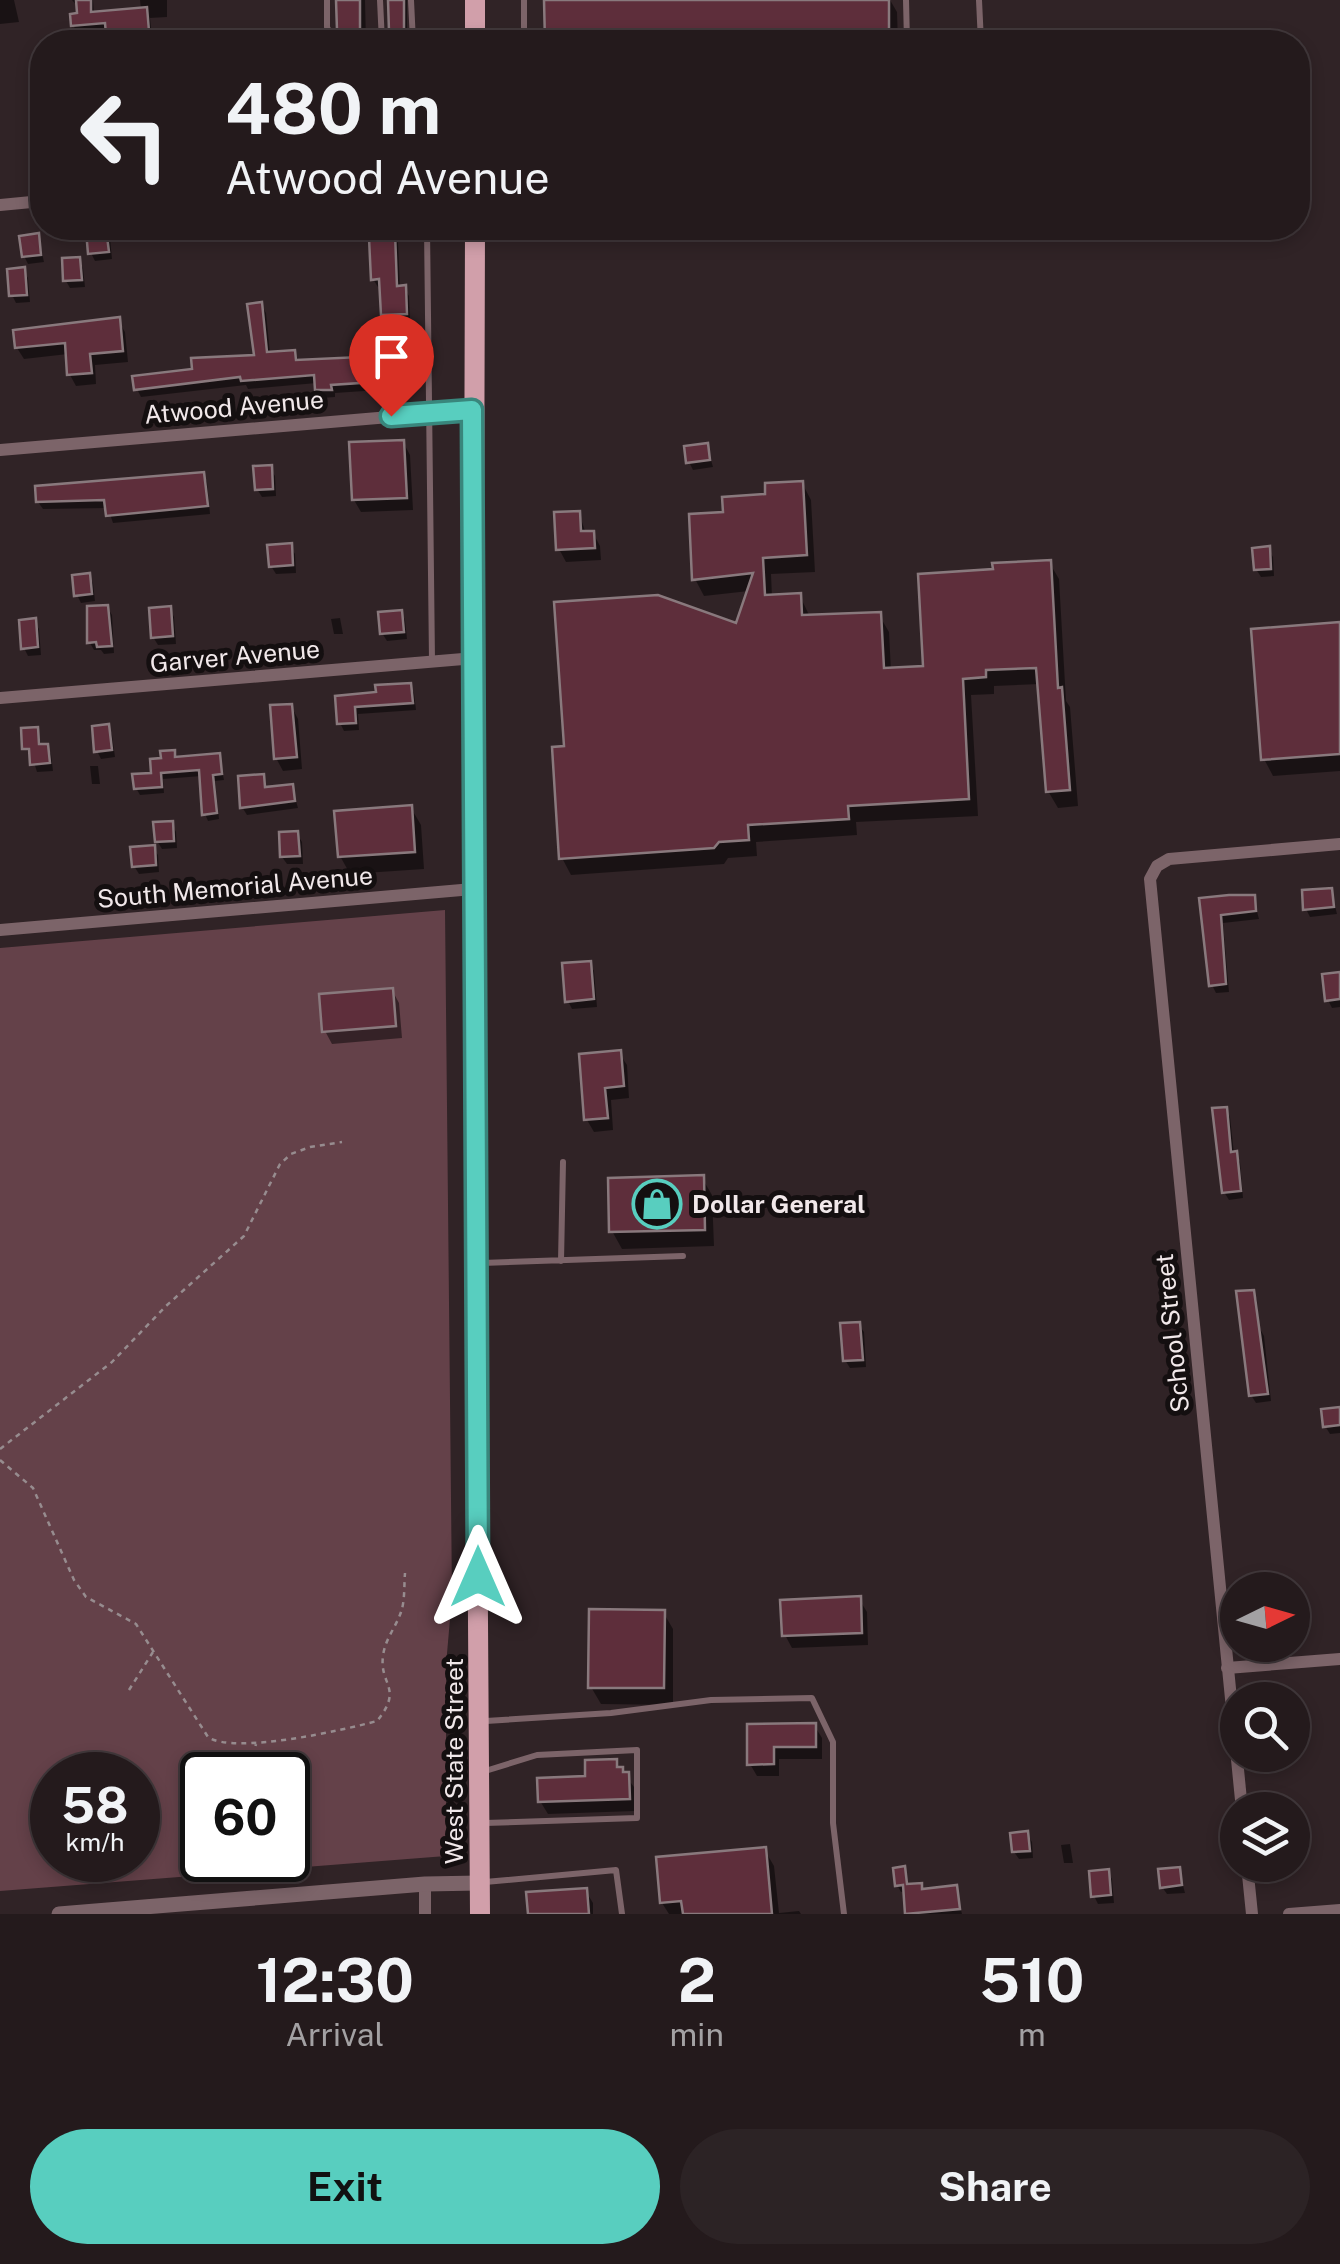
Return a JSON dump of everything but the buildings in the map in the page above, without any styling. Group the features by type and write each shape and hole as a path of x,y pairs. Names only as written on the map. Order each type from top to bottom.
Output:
{"main road":[{"path":"475,0 475,30"},
{"name":"West State Street","path":"476,240 472,410 473,889 480,1914"}],"street":[{"path":"0,205 30,203"},
{"name":"Atwood Avenue","path":"0,450 472,410"},
{"name":"Garver Avenue","path":"0,698 475,658"},
{"name":"School Street","path":"1240,1792 1150,880 1157,866 1169,859 1340,844"},
{"name":"South Memorial Avenue","path":"0,930 473,889"},
{"path":"1228,1668 1340,1659"},
{"path":"1249,1882 1252,1914"},
{"path":"58,1914 479,1883"},
{"path":"425,1884 425,1914"},
{"path":"1290,1914 1340,1910"}],"lane":[{"path":"326,0 328,30"},
{"path":"380,0 381,30"},
{"path":"411,0 412,30"},
{"path":"524,0 524,30"},
{"path":"906,0 906,30"},
{"path":"979,0 980,30"},
{"path":"427,240 432,662"},
{"path":"561,1260 563,1162"},
{"path":"476,1264 682,1256"},
{"path":"486,1721 611,1714 711,1700 812,1698 832,1742 832,1823 844,1914"},
{"path":"478,1773 537,1755 637,1750 637,1818 479,1824"},
{"path":"479,1883 616,1870 622,1914"}],"path":[{"path":"0,1448 112,1362 166,1306 244,1236 280,1164 290,1154 342,1142"},
{"path":"0,1460 33,1488 74,1580 86,1596 136,1624 208,1737 219,1744 256,1743 378,1722 390,1706 390,1682 382,1661 386,1642 402,1610 405,1573"},
{"path":"129,1690 154,1651"},
{"path":"254,1752 256,1743"}],"shaded area":[{"path":"445,910 452,1596 446,1665 446,1856 310,1867 310,1752 180,1752 180,1877 160,1878 160,1752 30,1752 30,1882 115,1882 0,1891 0,948"}],"place":[{"name":"Dollar General","path":"657,1204"}],"route":[{"path":"391,416 472,410 478,1577"}]}
